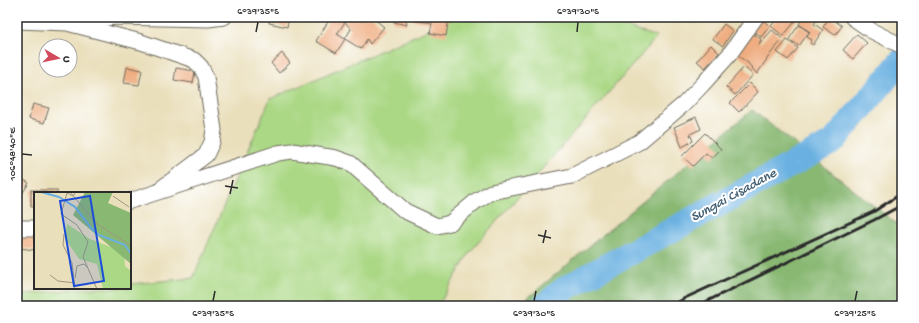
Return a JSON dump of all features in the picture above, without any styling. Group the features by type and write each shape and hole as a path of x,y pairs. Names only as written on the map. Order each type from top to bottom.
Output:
{"street":[{"path":"66,23 114,17 208,19 224,17"},
{"path":"131,201 278,153 292,151 336,158 350,163 405,211 437,226 442,226 450,223 476,201 491,192 572,176 640,142 684,104 702,85 729,55 756,17"},
{"path":"852,17 872,31 897,43"},
{"path":"23,20 66,23 148,45 194,60 201,68 206,77 214,130 212,142 206,155 156,192"},
{"path":"17,228 34,228"}],"green space":[{"path":"458,17 594,17 657,37 470,252 438,306 17,306 17,295 79,289 131,289 131,284 193,278 270,99"},
{"path":"752,110 902,228 902,306 518,306"}],"building":[{"path":"270,17 289,17 287,27 269,23"},
{"path":"331,17 337,17 345,22 337,34 345,39 336,53 316,41"},
{"path":"349,17 372,17 384,27 370,44 367,39 361,49 345,39 351,29 345,22"},
{"path":"393,17 406,17 407,25 394,22"},
{"path":"412,17 449,17 446,36 430,33 432,23 412,20"},
{"path":"768,17 777,17 773,21"},
{"path":"779,17 799,17 783,36 771,26"},
{"path":"804,17 819,17 814,24 823,30 813,45 810,43 812,40 807,37 810,32 799,24"},
{"path":"830,17 842,26 835,35 823,27"},
{"path":"760,18 770,26 761,37 751,29"},
{"path":"724,24 733,31 723,46 713,39"},
{"path":"799,25 809,32 799,46 789,39"},
{"path":"772,30 783,39 771,53 757,74 747,62 735,54 751,32 761,39 759,45"},
{"path":"857,34 867,43 853,59 843,50"},
{"path":"787,40 798,48 788,60 777,52"},
{"path":"711,45 719,53 705,68 697,61"},
{"path":"282,53 290,63 279,73 271,63"},
{"path":"127,67 142,70 139,85 124,83"},
{"path":"744,67 753,75 735,95 726,87"},
{"path":"176,68 195,71 193,83 174,80"},
{"path":"750,83 758,92 739,112 730,103"},
{"path":"33,104 49,108 44,123 29,119"},
{"path":"696,117 701,129 690,134 693,141 682,147 674,127"},
{"path":"705,133 721,149 712,158 706,153 693,166 682,156"},
{"path":"17,176 29,183 17,202"},
{"path":"31,190 57,190 57,192 34,192 34,206 31,206"},
{"path":"21,228 34,230 34,250 19,248"}],"waterway":[{"name":"Sungai Cisadane","path":"544,306 564,289 833,142 902,60"}],"railway":[{"path":"672,306 685,298 873,212 902,193"},
{"path":"697,306 902,205"}]}
